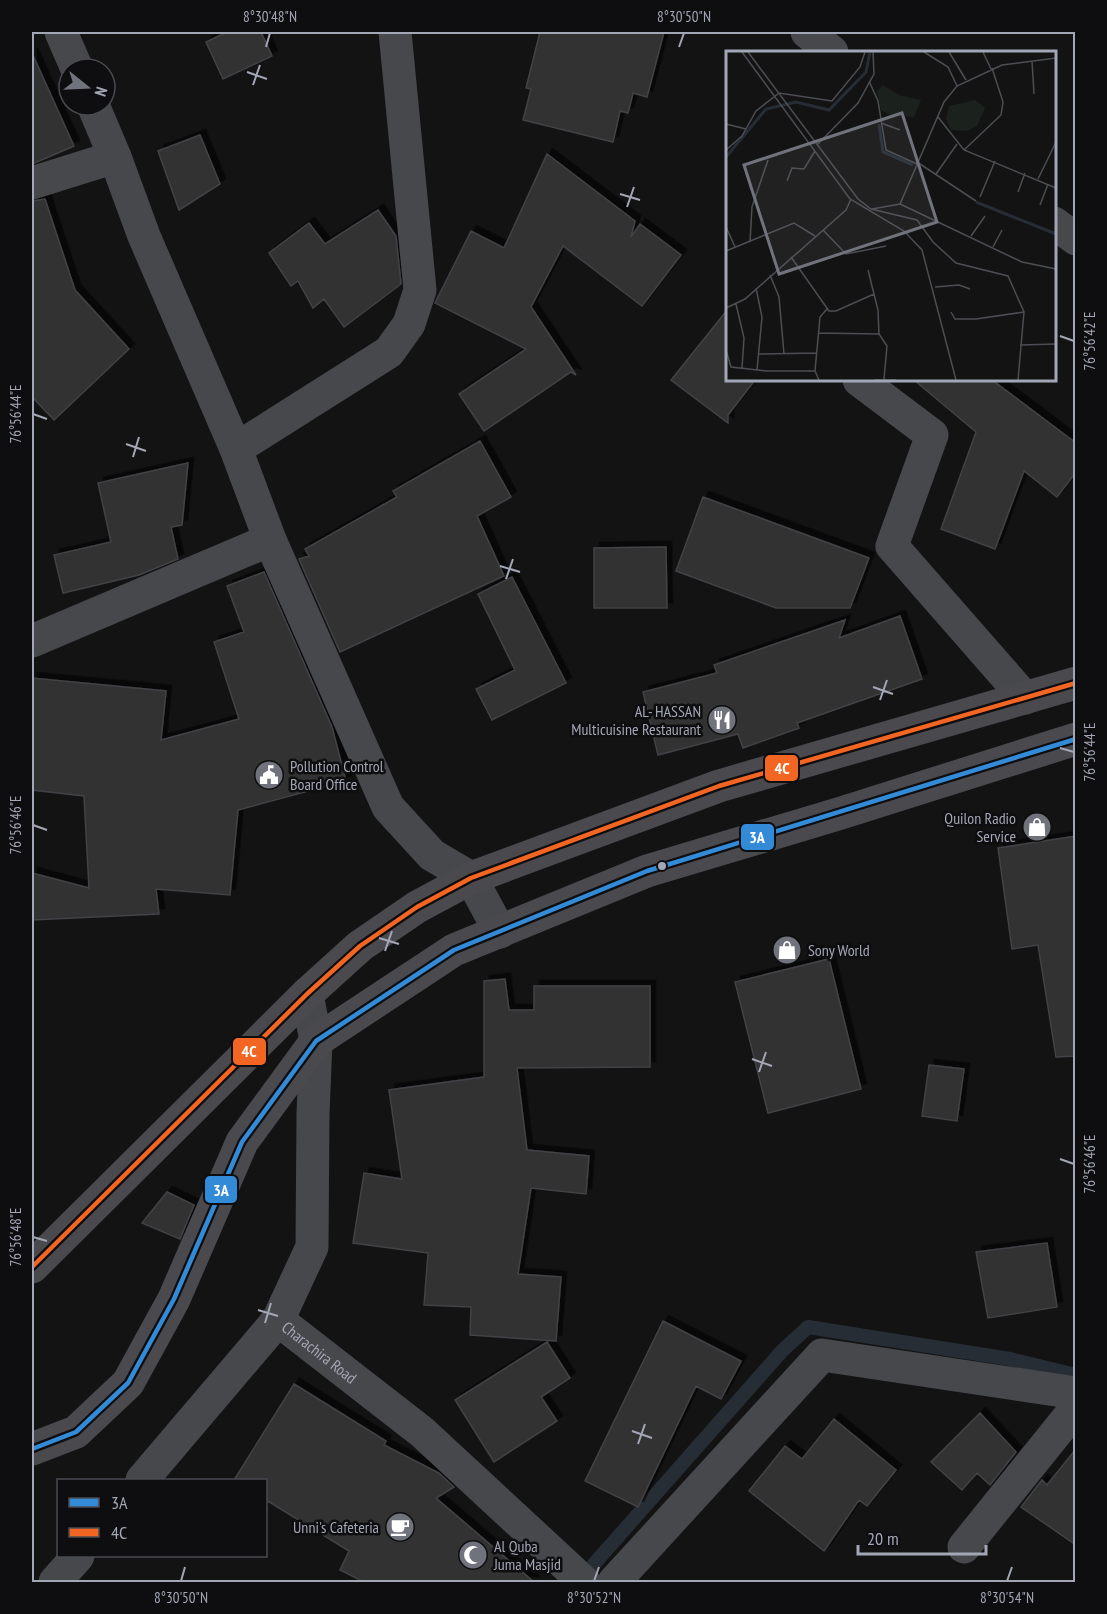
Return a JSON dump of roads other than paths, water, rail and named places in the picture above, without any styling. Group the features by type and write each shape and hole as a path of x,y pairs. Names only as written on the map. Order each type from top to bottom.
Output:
{"main road":[{"path":"32,1267 307,994 360,946 417,907 471,878 719,786 1076,683"},
{"path":"32,1449 76,1432 128,1383 174,1299 242,1142 316,1041 454,950 647,871 1074,743"}],"street":[{"path":"61,32 72,57"},
{"path":"236,449 389,352 409,324 420,290 395,32"},
{"path":"807,32 831,51"},
{"path":"98,117 116,157 144,236 236,449 270,540 388,807 432,855 471,878 500,932"},
{"path":"32,183 116,157"},
{"path":"1056,225 1076,239"},
{"path":"860,381 932,435 892,546 1025,698"},
{"path":"32,641 270,540"},
{"name":"Charachira Road","path":"307,994 316,1041 312,1114 312,1247 278,1320 422,1432 584,1582"},
{"path":"143,1479 278,1320"},
{"path":"614,1582 822,1355 1076,1393"},
{"path":"964,1547 1076,1408"},
{"path":"55,1582 77,1557"}],"waterway":[{"path":"594,1564 782,1351 808,1327 1010,1359 1076,1375"}],"place":[{"name":"AL- HASSAN Multicuisine Restaurant","path":"722,720"},
{"name":"Pollution Control Board Office","path":"269,775"},
{"name":"Quilon Radio Service","path":"1037,827"},
{"name":"Sony World","path":"787,950"},
{"name":"Unni's Cafeteria","path":"400,1527"},
{"name":"Al Quba Juma Masjid","path":"473,1555"}]}
